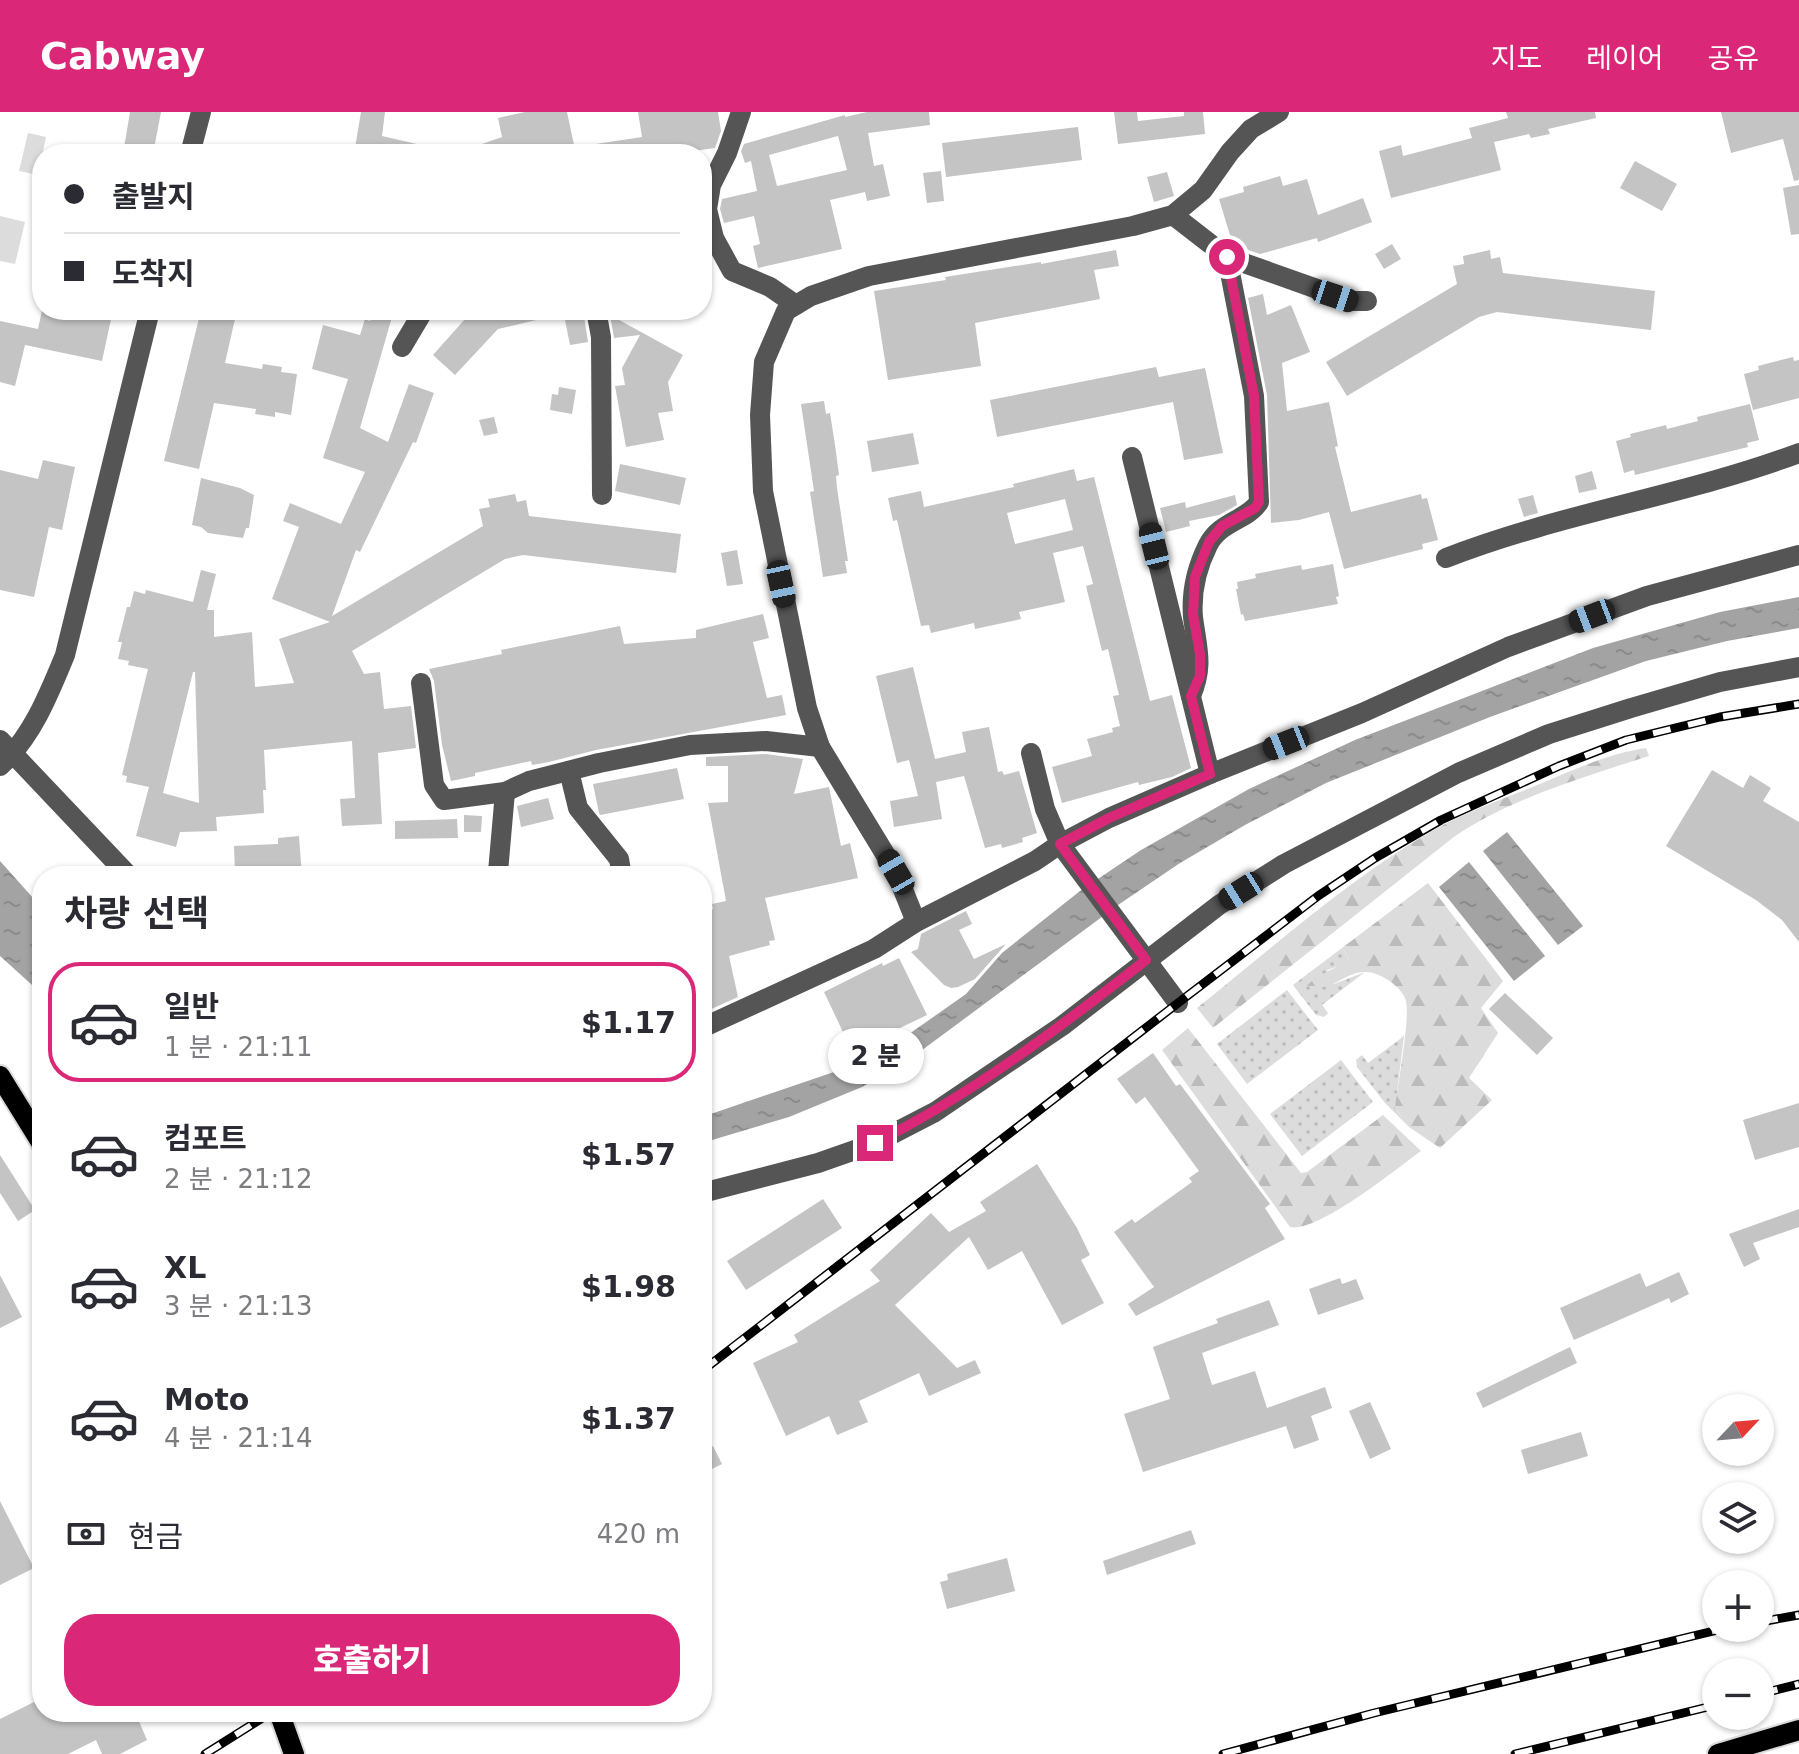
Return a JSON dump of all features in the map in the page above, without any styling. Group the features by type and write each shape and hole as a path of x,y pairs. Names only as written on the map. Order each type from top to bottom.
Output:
{"main road":[{"path":"0,1076 32,1128"},
{"path":"283,1722 294,1754"},
{"path":"1718,1754 1799,1730"}],"street":[{"path":"193,144 201,112"},
{"path":"712,183 727,153 741,112"},
{"path":"916,922 896,872 820,747 807,708 763,491 760,415 764,362 786,311 811,296 869,276 1133,226 1173,215 1203,190 1251,129 1279,112"},
{"path":"1173,215 1227,257 1351,301 1367,301"},
{"path":"712,230 732,271 770,287 796,305"},
{"path":"712,256 728,265"},
{"path":"1191,696 1200,676 1200,654 1193,614 1195,577 1209,542 1222,526 1255,508 1259,502 1254,396 1227,257"},
{"path":"119,866 4,754 46,703 65,655 148,320"},
{"path":"402,347 418,320"},
{"path":"598,320 601,337 602,495"},
{"path":"1446,558 1498,538 1747,472 1799,453"},
{"path":"1132,457 1210,774"},
{"path":"712,1023 874,949 916,922 1035,861 1109,818 1210,774 1362,713 1508,647 1647,596 1799,555"},
{"path":"712,1190 818,1163 875,1143 935,1112 1062,1026 1219,905 1284,864 1458,773 1549,734 1631,708 1720,682 1799,667"},
{"path":"421,683 434,785 444,800 505,792 529,781 569,771 703,744 766,741 820,747"},
{"path":"1031,753 1045,809 1060,844 1178,1003"},
{"path":"569,771 578,808 619,859 620,866"},
{"path":"499,866 505,792"}],"green space":[{"path":"28,133 46,137 45,144 32,144 32,174 19,171"},
{"path":"0,216 25,222 15,264 0,261"},
{"path":"1646,748 1649,756 1525,799 1455,836 1213,1028 1197,1008 1337,895 1425,835 1468,813 1580,767"},
{"path":"1428,883 1503,981 1481,1008 1498,1033 1469,1078 1492,1100 1440,1148 1409,1127 1395,1108 1407,1018 1405,998 1398,988 1383,977 1365,972 1323,987 1307,986 1349,958 1342,948"},
{"path":"1342,948 1349,958 1342,965 1327,970 1334,984 1365,972 1322,1005 1328,1013 1324,1017 1316,1015 1293,985"},
{"path":"1287,990 1318,1030 1247,1084 1217,1044"},
{"path":"1188,1028 1301,1173 1307,1172 1383,1115 1421,1151 1337,1210 1303,1226 1290,1227 1162,1050"},
{"path":"1404,1036 1395,1108 1409,1127 1385,1103 1357,1067 1356,1060 1362,1055 1368,1063"},
{"path":"1341,1060 1373,1102 1302,1156 1270,1114"}],"water":[{"path":"1799,597 1799,628 1727,641 1646,661 1490,717 1326,783 1180,863 1118,905 910,1059 862,1087 789,1117 712,1140 712,1114 875,1058 966,994 1002,953 1080,891 1141,850 1249,789 1355,740 1593,648 1720,612"},
{"path":"1507,832 1583,926 1558,945 1483,851"},
{"path":"0,861 32,897 32,985 0,956"},
{"path":"1469,862 1545,956 1514,981 1439,887"}],"building":[{"path":"130,112 161,112 155,144 125,144"},
{"path":"361,112 385,112 382,136 417,144 356,144"},
{"path":"525,112 567,112 574,144 482,144 502,137 498,118"},
{"path":"638,112 718,112 721,131 715,148 712,148 712,144 596,144 642,137"},
{"path":"867,112 929,112 930,125 868,133 874,166 883,164 890,196 867,201 865,192 830,200 842,249 758,268 753,246 760,244 754,216 724,223 720,209 722,199 757,191 751,161 745,163 741,151 744,144","holes":["838,136 847,170 777,186 769,155"]},
{"path":"1114,112 1137,112 1138,121 1184,116 1184,112 1203,112 1205,134 1118,144"},
{"path":"1506,112 1595,112 1596,118 1548,129 1550,134 1531,138 1529,134 1494,142 1501,170 1391,198 1379,151 1401,145 1403,156 1472,138 1469,128 1508,118"},
{"path":"1721,112 1799,112 1799,180 1794,181 1783,139 1731,153"},
{"path":"1078,127 1082,160 946,177 942,143"},
{"path":"1635,161 1677,184 1662,211 1620,188"},
{"path":"941,171 944,201 927,203 923,173"},
{"path":"1167,172 1174,196 1154,202 1147,177"},
{"path":"1280,176 1283,186 1307,179 1318,215 1363,198 1372,222 1318,242 1317,238 1260,254 1233,245 1219,199 1244,192 1243,187"},
{"path":"1799,185 1799,234 1791,235 1783,188"},
{"path":"1392,244 1401,259 1384,269 1375,254"},
{"path":"1116,250 1119,266 1094,270 1100,299 975,323 981,366 888,380 874,291"},
{"path":"1490,250 1491,259 1500,257 1503,273 1655,291 1651,330 1497,312 1479,317 1347,396 1326,362 1457,284 1453,266 1464,264 1463,256"},
{"path":"1263,294 1267,315 1291,305 1310,352 1282,363 1287,411 1329,402 1338,446 1335,447 1351,512 1421,494 1422,499 1427,498 1438,540 1422,544 1423,549 1344,569 1329,512 1271,523 1267,395 1248,298"},
{"path":"40,320 111,320 102,361 25,345 15,386 0,382 0,321 38,329"},
{"path":"199,320 235,320 225,363 262,369 263,364 282,367 281,372 297,374 291,415 275,412 275,417 255,414 256,409 214,403 199,469 164,461"},
{"path":"365,320 391,320 360,428 388,442 409,384 434,393 416,443 413,442 360,552 356,550 332,616 483,526 479,509 490,507 488,499 515,494 517,502 526,500 529,516 681,534 676,573 523,555 505,559 352,651 364,674 380,672 384,709 411,706 416,748 378,753 382,824 342,826 340,799 355,798 352,741 264,750 264,813 216,817 217,831 180,832 176,847 136,836 149,787 126,782 127,776 122,775 148,669 128,665 129,661 118,659 122,642 118,642 134,591 145,594 146,590 193,602 201,570 216,574 207,610 214,610 214,637 252,632 255,687 294,683 279,639 330,622 272,599 299,527 283,521 290,503 341,524 365,472 323,458 348,379 312,369 323,325 360,335","holes":["193,672 195,672 199,803 163,793"]},
{"path":"464,320 536,320 498,329 455,375 433,355"},
{"path":"565,320 585,320 588,342 570,345"},
{"path":"611,320 619,320 683,355 668,382 673,411 658,413 664,440 626,447 615,386 625,385 622,368 640,335 614,338"},
{"path":"1793,357 1794,361 1799,360 1799,398 1753,410 1744,374 1759,370 1758,366"},
{"path":"1156,367 1159,377 1205,368 1223,453 1184,460 1173,402 997,437 990,400"},
{"path":"559,387 576,390 572,414 550,410 552,394 558,395"},
{"path":"824,401 826,414 830,413 835,445 839,475 836,476 837,488 848,561 845,561 847,573 823,577 801,404"},
{"path":"1750,404 1759,440 1747,443 1748,447 1635,475 1634,470 1624,473 1616,441 1631,437 1630,434 1666,425 1667,429 1698,421 1697,417"},
{"path":"494,417 498,433 484,436 479,420"},
{"path":"913,433 919,464 872,472 867,441"},
{"path":"43,460 75,467 62,530 49,527 34,597 0,590 0,470 38,479"},
{"path":"620,464 686,478 680,505 615,491"},
{"path":"1074,469 1077,481 1094,477 1150,701 1172,695 1191,768 1172,777 1139,785 1138,782 1062,803 1052,767 1092,756 1087,739 1113,732 1112,728 1120,726 1113,696 1119,695 1108,649 1102,651 1086,586 1093,584 1083,546 1053,553 1065,602 1019,612 1021,619 975,629 974,623 931,633 929,625 921,626 897,520 893,521 888,498 921,491 924,507 1014,487 1013,484","holes":["1065,499 1073,530 1015,544 1007,513"]},
{"path":"1592,471 1597,489 1579,493 1575,476"},
{"path":"201,478 254,495 249,528 246,528 243,538 208,533 192,525"},
{"path":"1235,495 1237,505 1219,515 1189,521 1190,526 1166,532 1160,508 1185,502 1186,508"},
{"path":"1533,495 1538,513 1524,517 1518,499"},
{"path":"737,550 743,584 727,586 721,553"},
{"path":"1333,564 1338,604 1245,621 1241,615 1237,582 1256,578 1255,574 1301,565 1302,570"},
{"path":"763,614 769,638 753,642 767,698 782,695 786,715 596,750 549,762 532,765 531,761 451,781 442,745 434,681 429,669 502,654 501,650 620,626 624,644 696,638 696,630"},
{"path":"913,667 935,759 966,752 962,732 989,727 998,772 1002,771 1004,775 1019,771 1037,833 1022,838 1023,842 1002,848 1001,844 985,848 964,776 936,782 942,819 894,827 890,801 918,796 909,760 897,763 876,676"},
{"path":"766,754 803,759 794,794 829,787 841,846 850,843 858,878 765,898 775,940 769,941 770,945 729,956 738,997 712,1009 712,904 726,901 708,803 728,802 728,766 706,766 706,757"},
{"path":"677,768 684,799 600,815 593,784"},
{"path":"1712,770 1743,788 1750,775 1771,788 1763,801 1799,822 1799,942 1782,920 1756,900 1666,846"},
{"path":"548,798 554,819 521,827 517,806"},
{"path":"464,815 482,816 481,832 464,832"},
{"path":"457,819 458,838 395,839 395,821"},
{"path":"299,836 301,866 235,866 234,846 278,844 278,838"},
{"path":"966,911 972,924 959,930 974,959 1006,944 975,979 951,988 944,985 911,952 918,949 921,934"},
{"path":"899,958 927,1015 852,1051 824,992 882,963 883,966"},
{"path":"1505,993 1553,1038 1537,1055 1489,1009"},
{"path":"1153,1053 1270,1204 1265,1208 1285,1239 1136,1316 1128,1304 1154,1287 1114,1232 1132,1219 1135,1223 1192,1182 1189,1178 1199,1171 1145,1097 1136,1104 1117,1079"},
{"path":"1799,1103 1799,1147 1755,1160 1743,1120"},
{"path":"0,1155 32,1205 32,1212 18,1221 0,1193"},
{"path":"1037,1164 1077,1228 1090,1255 1081,1260 1104,1303 1062,1325 1022,1251 988,1270 969,1237 895,1305 957,1368 975,1360 981,1373 929,1396 919,1373 859,1401 868,1422 837,1435 829,1416 786,1436 753,1363 798,1342 794,1335 880,1281 870,1270 931,1213 949,1232 986,1211 980,1202"},
{"path":"823,1199 842,1228 746,1290 727,1261"},
{"path":"1799,1209 1799,1227 1753,1243 1760,1259 1744,1267 1729,1234"},
{"path":"1679,1272 1689,1294 1671,1303 1669,1298 1574,1340 1560,1308 1640,1273 1646,1287"},
{"path":"0,1275 22,1317 0,1328"},
{"path":"1340,1278 1342,1284 1356,1279 1364,1299 1318,1315 1309,1289"},
{"path":"1269,1300 1279,1325 1202,1353 1212,1385 1255,1371 1267,1408 1325,1387 1332,1408 1311,1416 1319,1440 1294,1449 1286,1426 1143,1472 1124,1414 1170,1399 1153,1347"},
{"path":"1570,1347 1577,1363 1483,1408 1476,1393"},
{"path":"1370,1402 1391,1449 1370,1459 1349,1411"},
{"path":"1581,1432 1588,1456 1528,1474 1521,1450"},
{"path":"712,1447 722,1464 712,1469"},
{"path":"0,1501 32,1569 0,1585"},
{"path":"1191,1530 1196,1544 1107,1575 1103,1561"},
{"path":"1007,1558 1015,1591 947,1609 940,1582 948,1580 947,1574"},
{"path":"32,1703 32,1722 139,1722 147,1740 120,1754 102,1754 96,1740 68,1754 0,1754 0,1719"}],"railway":[{"path":"712,1363 1318,896 1375,858 1441,820 1559,766 1626,740 1720,717 1799,704"},
{"path":"1774,1619 1799,1615"},
{"path":"1223,1754 1374,1713 1702,1634"},
{"path":"1774,1690 1799,1684"},
{"path":"1515,1754 1702,1708"},
{"path":"205,1754 256,1722"}],"route":[{"path":"875,1143 935,1112 992,1076 1146,960 1060,844 1109,818 1210,774 1191,696 1200,676 1200,654 1193,614 1195,577 1209,542 1222,526 1255,508 1259,502 1254,396 1227,257"}]}
